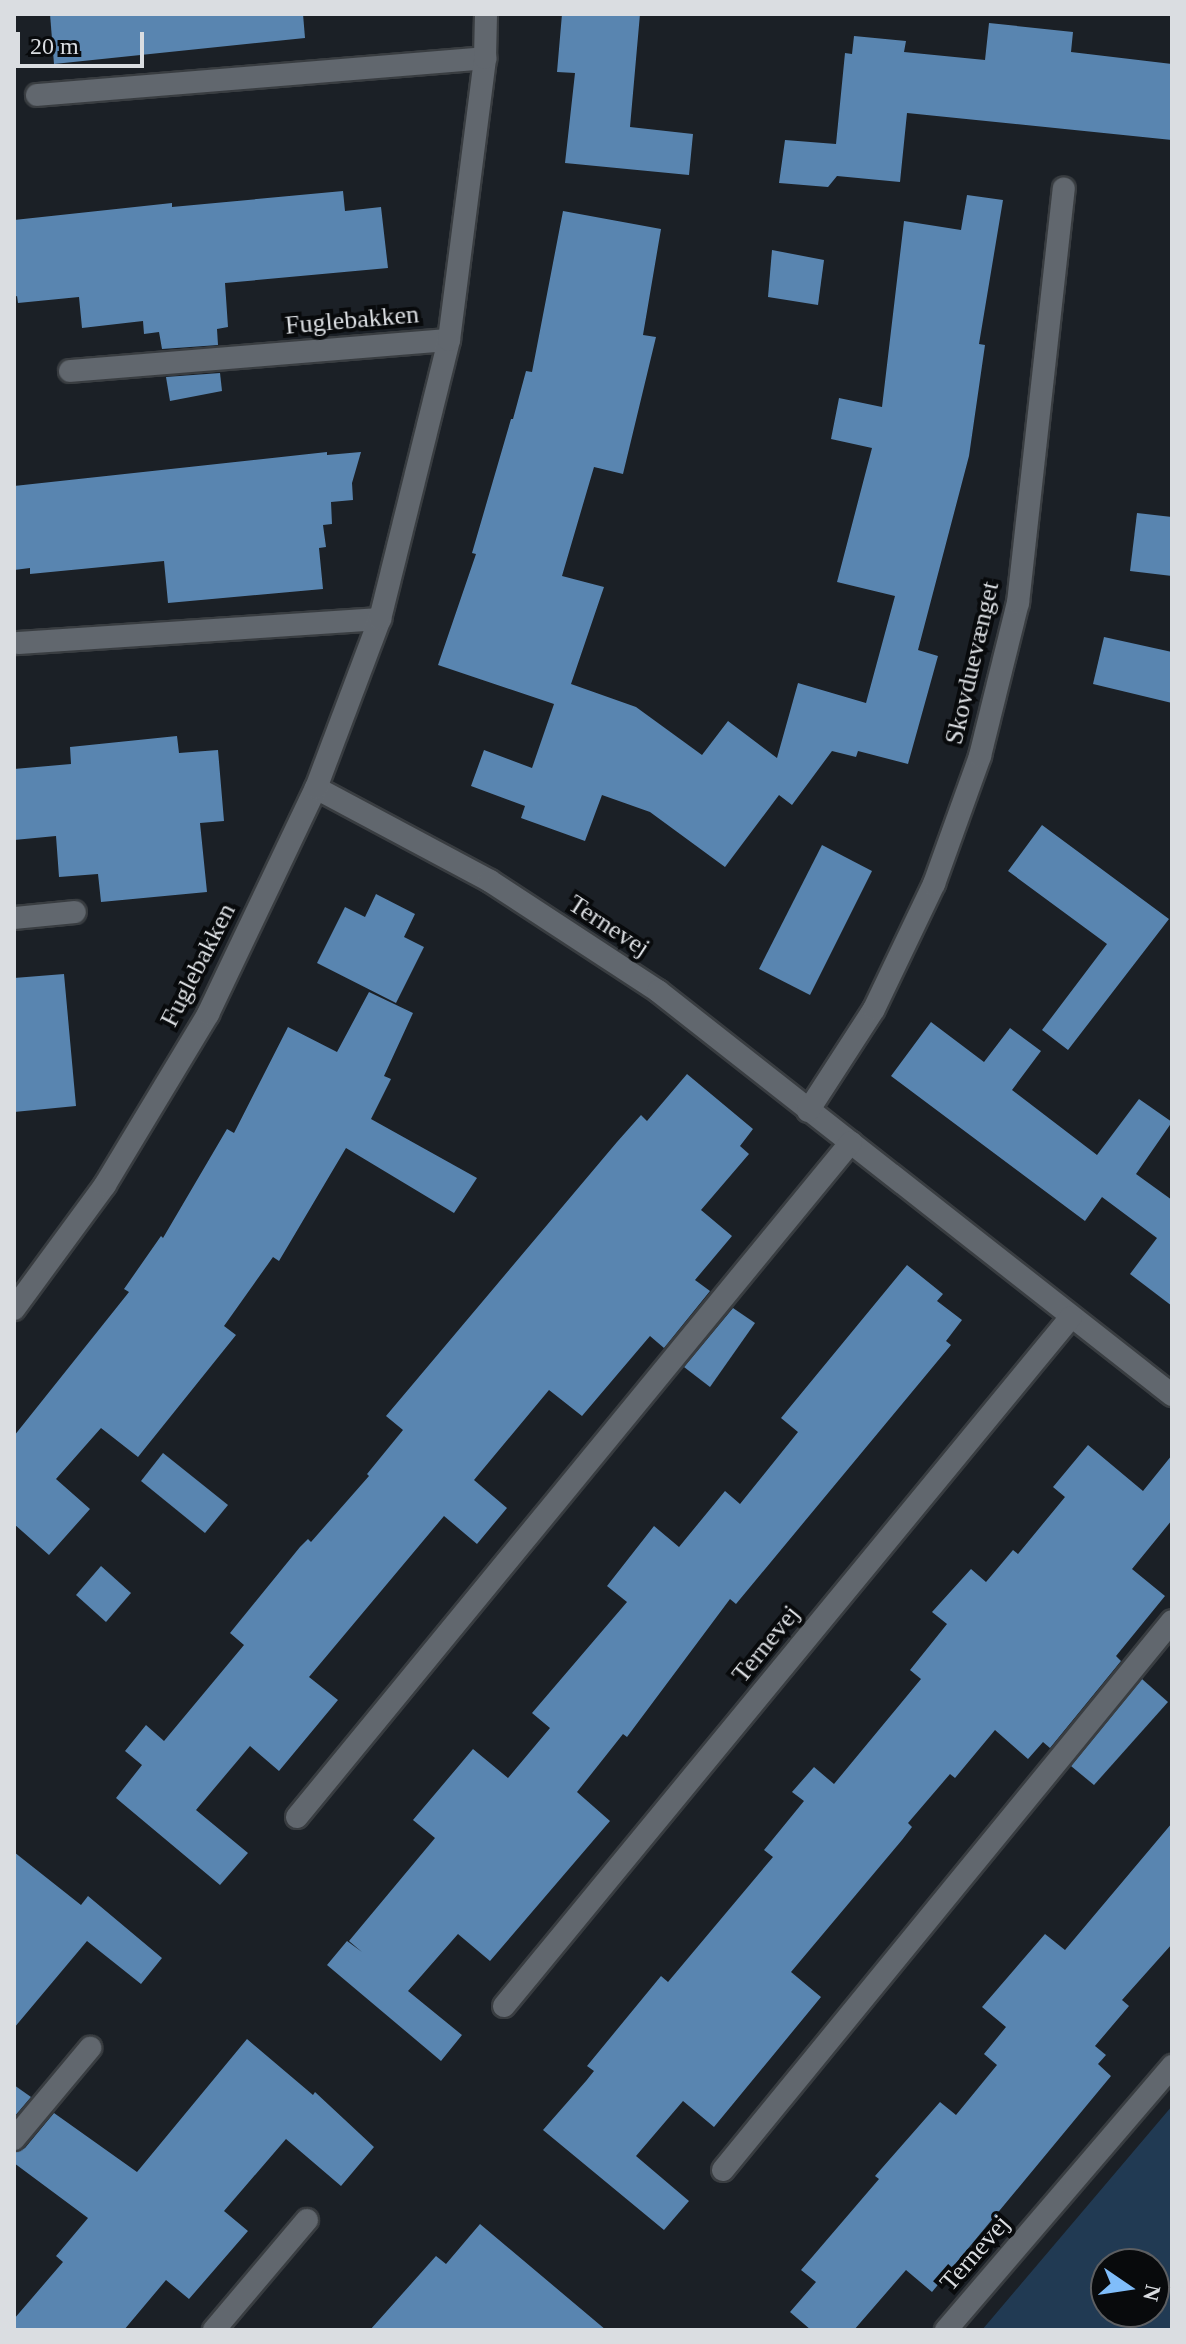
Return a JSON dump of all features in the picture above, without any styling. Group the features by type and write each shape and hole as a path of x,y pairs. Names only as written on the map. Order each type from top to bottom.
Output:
{"street":[{"name":"Fuglebakken","path":"14,1309 105,1185 208,1014 316,788 380,619 449,340 485,58 486,14"},
{"path":"37,95 485,58"},
{"name":"Skovduevænget","path":"808,1111 874,1009 934,884 980,756 1018,603 1064,189"},
{"name":"Fuglebakken","path":"70,371 449,340"},
{"path":"18,643 380,619"},
{"name":"Ternevej","path":"316,788 490,881 658,991 1172,1395"},
{"path":"14,918 75,912"},
{"path":"297,1817 851,1142"},
{"name":"Ternevej","path":"504,2006 1071,1317"},
{"path":"723,2170 1172,1621"},
{"path":"14,2139 90,2048"},
{"name":"Ternevej","path":"946,2330 1172,2066"},
{"path":"214,2330 307,2220"}],"shaded area":[{"path":"1172,2106 1172,2330 982,2330"}],"building":[{"path":"50,14 303,14 305,38 54,64"},
{"path":"562,14 640,14 630,127 693,134 689,175 565,163 575,73 557,72"},
{"path":"989,23 1073,32 1071,52 1172,64 1172,140 907,113 900,182 837,176 828,187 779,183 785,140 836,144 845,53 852,54 854,36 906,41 904,52 985,60"},
{"path":"343,191 345,211 381,207 388,268 225,283 228,327 217,329 218,345 162,349 159,332 144,334 143,321 82,328 79,297 18,303 17,296 14,297 14,220 172,203 172,207"},
{"path":"967,195 1003,200 979,344 985,345 969,456 918,650 938,656 908,764 858,751 856,757 832,751 792,805 779,795 725,867 650,812 602,795 585,841 521,818 525,806 471,786 484,750 532,768 554,704 438,665 476,554 472,553 526,371 532,372 563,211 661,229 643,335 656,337 623,474 594,467 562,576 604,587 571,684 636,707 702,755 728,721 777,758 798,683 866,703 895,596 837,582 872,448 831,439 839,398 882,407 904,221 961,230"},
{"path":"772,250 824,260 818,305 768,297"},
{"path":"220,373 222,391 170,401 166,377"},
{"path":"327,452 327,455 361,452 352,483 353,500 331,502 332,524 323,525 326,547 319,548 323,589 168,603 164,561 30,574 30,568 14,570 14,486"},
{"path":"1137,513 1172,517 1172,576 1130,571"},
{"path":"1104,637 1172,652 1172,703 1093,684"},
{"path":"177,736 179,753 218,750 224,821 200,823 207,892 101,902 98,874 59,877 56,836 14,840 14,769 71,764 70,747"},
{"path":"1042,825 1169,919 1068,1050 1042,1030 1107,944 1008,871"},
{"path":"822,845 872,871 810,995 759,969"},
{"path":"376,894 415,914 404,937 424,947 396,1003 317,963 345,907 365,917"},
{"path":"64,974 76,1106 14,1112 14,978"},
{"path":"369,992 413,1013 384,1076 391,1079 371,1119 477,1178 454,1213 346,1148 279,1261 273,1257 224,1326 236,1335 138,1457 101,1428 56,1479 90,1509 49,1555 14,1524 14,1436 129,1292 124,1289 161,1236 163,1238 227,1129 234,1133 288,1027 337,1052"},
{"path":"931,1022 984,1062 1010,1028 1041,1051 1012,1090 1097,1155 1139,1099 1172,1122 1136,1174 1172,1200 1172,1306 1130,1274 1157,1238 1102,1197 1085,1221 891,1076"},
{"path":"687,1074 753,1129 740,1146 749,1154 701,1210 732,1236 695,1280 710,1291 664,1348 650,1336 582,1416 549,1390 474,1480 507,1508 477,1544 444,1516 309,1677 338,1700 279,1771 250,1746 196,1810 248,1853 220,1885 116,1798 142,1765 125,1751 146,1725 164,1741 244,1645 230,1633 300,1547 308,1539 311,1542 369,1476 367,1474 403,1430 386,1416 617,1142 641,1115 647,1121"},
{"path":"907,1265 943,1294 937,1301 962,1320 946,1341 951,1345 736,1604 730,1599 627,1737 623,1734 577,1792 610,1821 490,1961 458,1934 408,1991 462,2035 441,2061 327,1965 347,1941 362,1952 349,1941 435,1838 413,1820 473,1749 508,1778 550,1728 532,1713 627,1602 607,1586 654,1526 679,1547 725,1491 740,1504 798,1432 781,1418"},
{"path":"733,1308 755,1323 710,1387 684,1367"},
{"path":"1088,1445 1143,1491 1172,1455 1172,1520 1132,1569 1165,1596 1116,1656 1121,1661 1050,1748 1043,1742 1028,1759 995,1730 955,1778 950,1774 908,1823 912,1827 902,1840 791,1972 821,1997 714,2127 683,2101 636,2156 689,2201 664,2230 543,2130 594,2071 587,2066 661,1976 668,1982 773,1857 764,1850 804,1801 792,1792 814,1767 834,1784 921,1679 910,1670 947,1624 932,1612 971,1569 986,1582 1013,1550 1018,1554 1065,1497 1053,1487"},
{"path":"163,1453 228,1505 205,1533 141,1481"},
{"path":"101,1566 131,1593 106,1622 76,1595"},
{"path":"1142,1679 1168,1702 1094,1785 1071,1766"},
{"path":"1172,1823 1172,1944 1122,2000 1129,2006 1095,2046 1106,2055 1098,2064 1111,2076 932,2292 906,2270 854,2330 811,2330 790,2312 816,2282 801,2270 879,2179 875,2176 940,2102 956,2115 997,2065 984,2054 1006,2027 982,2007 1045,1934 1065,1950"},
{"path":"14,1852 81,1905 88,1896 162,1958 141,1984 87,1941 14,2028"},
{"path":"247,2039 313,2095 315,2092 374,2147 341,2186 286,2139 224,2211 248,2231 189,2299 166,2280 124,2330 14,2330 14,2319 63,2262 56,2256 88,2218 14,2163 14,2153 25,2148 54,2113 137,2172"},
{"path":"14,2085 31,2097 14,2117"},
{"path":"480,2224 606,2330 370,2330 436,2256 446,2264"}]}
